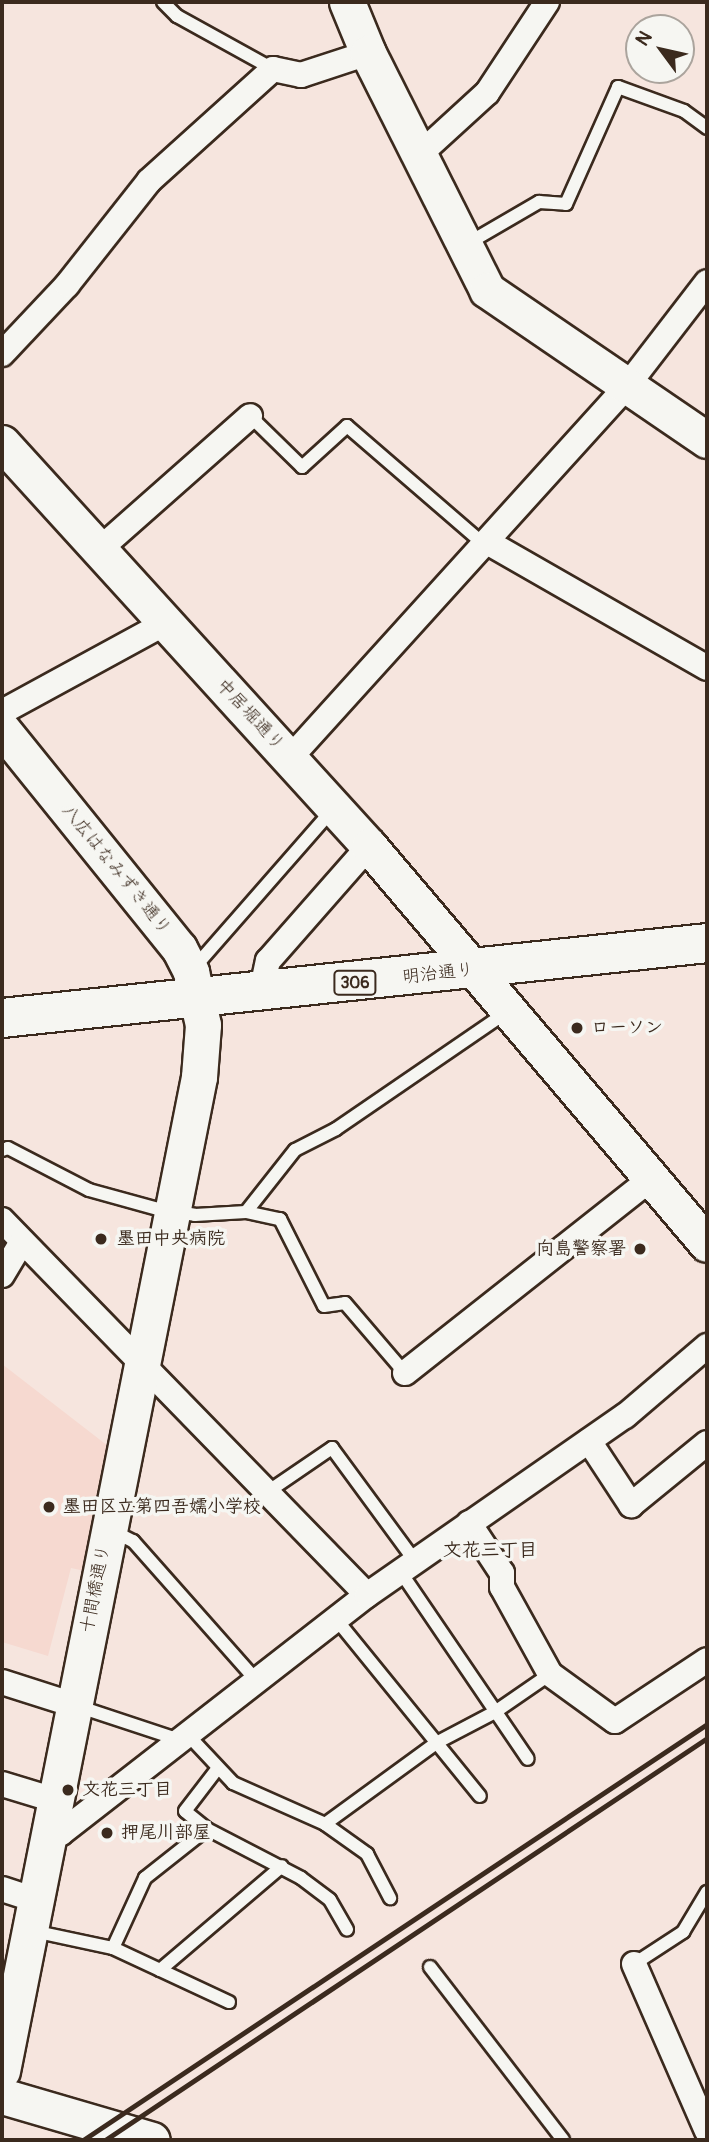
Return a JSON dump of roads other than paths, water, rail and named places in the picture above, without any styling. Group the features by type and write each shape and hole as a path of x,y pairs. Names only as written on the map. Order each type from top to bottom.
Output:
{"main road":[{"name":"明治通り","path":"2,1018 261,993 494,990 707,943"},
{"name":"明治通り","path":"2,1041 198,999 494,990 707,968"}],"street":[{"path":"347,2 368,53 487,290 707,440"},
{"path":"419,155 487,93 547,2"},
{"path":"2,354 67,285 149,181 273,69 301,75 368,53"},
{"path":"290,758 489,543 627,386 707,282"},
{"path":"101,548 250,416"},
{"name":"中居堀通り","path":"2,443 101,548 165,623 369,846 654,1177 707,1244"},
{"path":"489,543 707,668"},
{"path":"2,712 165,623"},
{"name":"八広はなみずき通り","path":"2,729 179,948 198,999"},
{"path":"261,993 268,961 369,846"},
{"name":"十間橋通り","path":"2,2071 199,1077 198,999"},
{"path":"405,1373 654,1177"},
{"path":"2,1220 367,1595"},
{"path":"2,1275 22,1242"},
{"path":"47,1839 61,1833 367,1595 589,1441 707,1346"},
{"path":"589,1441 631,1505 707,1443"},
{"path":"469,1523 502,1573 502,1587 550,1674 615,1721 707,1660"},
{"path":"2,1682 74,1705"},
{"path":"2,1784 55,1800"},
{"path":"2,1889 32,1915"},
{"path":"634,1964 707,2131"},
{"path":"2,2096 143,2139"}],"lane":[{"path":"163,2 177,16 273,69"},
{"path":"465,245 539,202 566,204 618,88 684,111 707,128"},
{"path":"250,416 302,467 347,426 479,540 489,543"},
{"path":"198,999 334,808"},
{"path":"246,1212 295,1150 336,1129 494,990"},
{"path":"2,1150 8,1148 89,1190 173,1212 246,1212 280,1219 324,1306 345,1303 405,1373"},
{"path":"266,1493 332,1448 408,1566 495,1712 528,1759"},
{"path":"108,1528 133,1541 257,1681"},
{"path":"336,1619 480,1796"},
{"path":"325,1824 436,1743 495,1712 550,1674"},
{"path":"74,1705 185,1738 233,1783 325,1824 367,1853 390,1898"},
{"path":"218,1768 185,1811 206,1829 282,1866 330,1900 347,1929"},
{"path":"114,1948 145,1878 206,1829"},
{"path":"160,1970 282,1866"},
{"path":"634,1964 683,1932 707,1892"},
{"path":"32,1915 114,1948 229,2002"},
{"path":"430,1967 563,2140"}],"railway":[{"path":"83,2140 707,1724"},
{"path":"105,2140 707,1738"}],"place":[{"name":"ローソン","path":"577,1028"},
{"name":"墨田中央病院","path":"101,1239"},
{"name":"向島警察署","path":"640,1249"},
{"name":"墨田区立第四吾嬬小学校","path":"49,1507"},
{"name":"文花三丁目","path":"68,1790"},
{"name":"押尾川部屋","path":"107,1833"}],"district":[{"name":"文花三丁目","path":"490,1551"}]}
